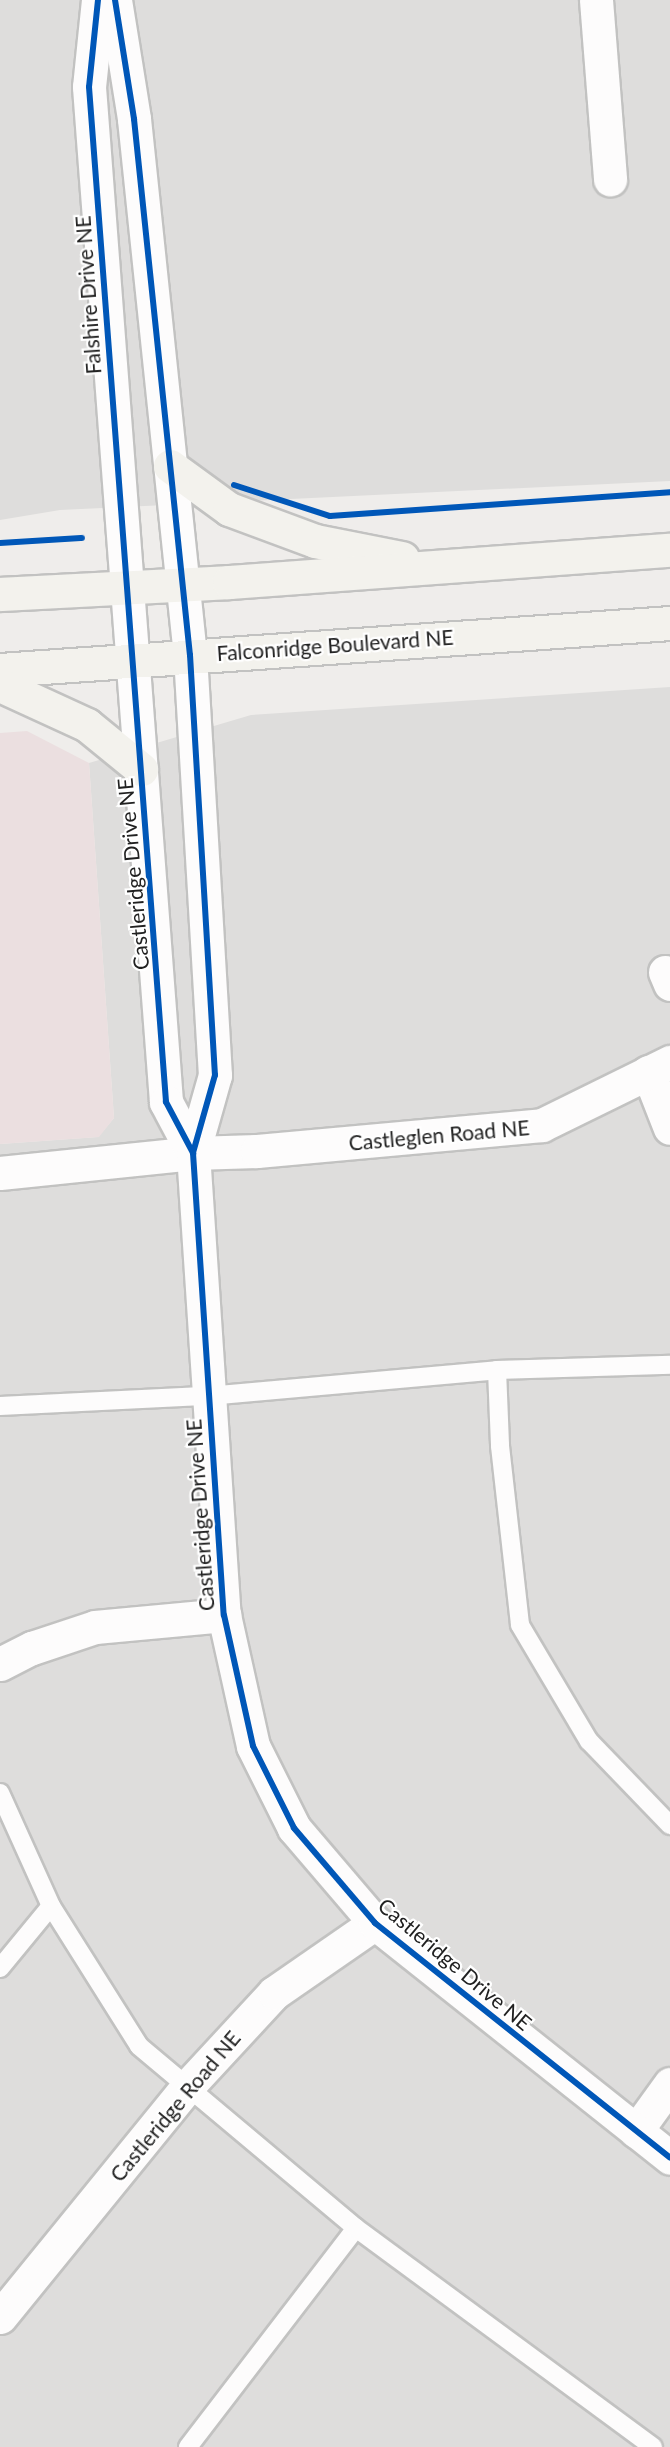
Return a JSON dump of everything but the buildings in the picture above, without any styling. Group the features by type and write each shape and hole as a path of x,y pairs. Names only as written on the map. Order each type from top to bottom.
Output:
{"main road":[{"path":"170,466 229,509 315,541 442,566"},
{"path":"0,594 670,550"},
{"name":"Falconridge Boulevard NE","path":"0,670 670,623"},
{"path":"0,684 87,725 141,769"}],"street":[{"name":"Falshire Drive NE","path":"98,0 89,87 128,587"},
{"path":"115,0 135,119 183,583"},
{"path":"596,0 610,179"},
{"name":"Castleridge Drive NE","path":"183,583 190,655 215,1075 193,1153 207,1396 224,1615 253,1746 294,1828 375,1923 670,2158"},
{"name":"Castleridge Drive NE","path":"128,587 166,1102 193,1153"},
{"path":"659,1067 670,1128"},
{"name":"Castleglen Road NE","path":"0,1173 193,1153 257,1151 542,1125 659,1067"},
{"path":"0,1664 32,1648 95,1627 224,1615"},
{"name":"Castleridge Road NE","path":"0,2317 188,2087 274,1993 375,1923"},
{"path":"636,2131 670,2084"}],"lane":[{"path":"0,1406 207,1396 497,1370 670,1365"},
{"path":"497,1370 500,1446 520,1625 589,1741 670,1825"},
{"path":"0,1793 51,1905 138,2046 356,2228 653,2447"},
{"path":"0,1968 51,1905"},
{"path":"188,2447 356,2228"}],"shaded area":[{"path":"0,0 670,0 670,481 60,510 0,520"},
{"path":"670,687 670,2447 0,2447 0,1144 98,1137 114,1118 89,763 251,715"},
{"path":"27,731 89,763 114,1118 99,1137 0,1144 0,733"}],"cycle path":[{"path":"98,0 89,87 166,1102 193,1153"},
{"path":"115,0 134,119 190,655 215,1075 193,1153 224,1615 253,1746 294,1828 375,1923 670,2158"},
{"path":"234,485 330,516 670,492"},
{"path":"0,543 82,538"}]}
